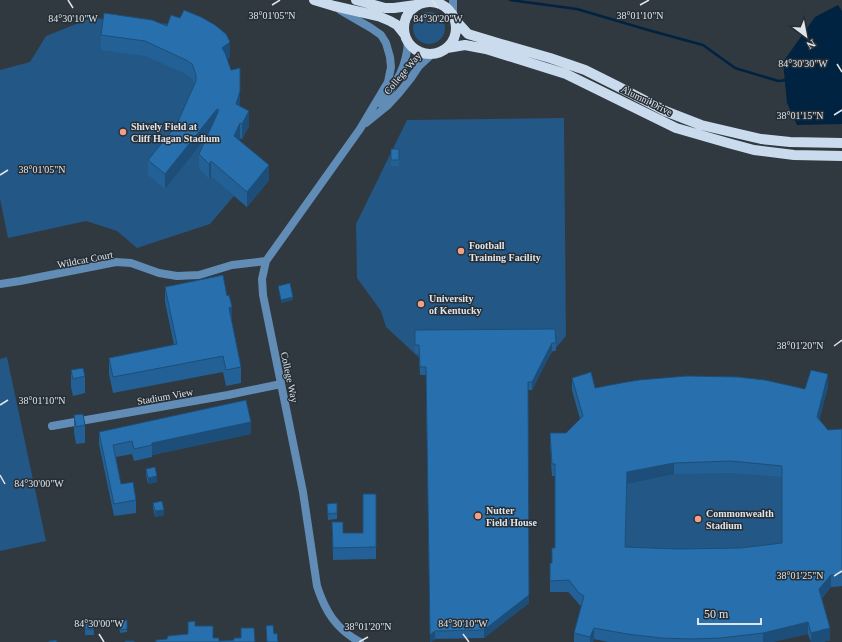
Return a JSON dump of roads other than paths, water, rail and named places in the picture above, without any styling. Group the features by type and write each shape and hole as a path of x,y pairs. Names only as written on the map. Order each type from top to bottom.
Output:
{"main road":[{"path":"314,0 378,16 390,21 397,25 413,47 425,53 438,53 447,48 455,37 456,24 454,16 449,9 438,2 423,2 394,8 385,8 356,0"},
{"path":"406,39 404,28 407,15 411,10 423,2"},
{"name":"Alumni Drive","path":"454,16 468,34 585,70 617,86 662,116 676,128 754,150 794,155 842,156"},
{"name":"Alumni Drive","path":"447,48 465,45 486,49 566,74 662,116 761,139 790,142 842,143"}],"street":[{"path":"453,0 454,16"},
{"name":"College Way","path":"334,6 371,28 380,35 386,43 391,67 388,82 360,129 266,261 262,279 263,295 273,349 303,492 317,586 322,600 335,622 345,633 360,642"},
{"name":"College Way","path":"368,122 398,79 403,69 406,60 406,39"},
{"name":"College Way","path":"360,129 387,106 411,78 418,66 432,54"},
{"name":"Wildcat Court","path":"0,284 20,282 116,262 131,263 158,273 177,276 199,275 232,265 266,261"},
{"name":"Stadium View","path":"52,426 228,395 281,384"}],"waterway":[{"path":"510,0 577,9 703,45 735,68 778,81 787,80"}],"place":[{"name":"Shively Field at Cliff Hagan Stadium","path":"123,132"},
{"name":"Football Training Facility","path":"461,251"},
{"name":"University of Kentucky","path":"421,304"},
{"name":"Nutter Field House","path":"478,516"},
{"name":"Commonwealth Stadium","path":"698,519"}]}
